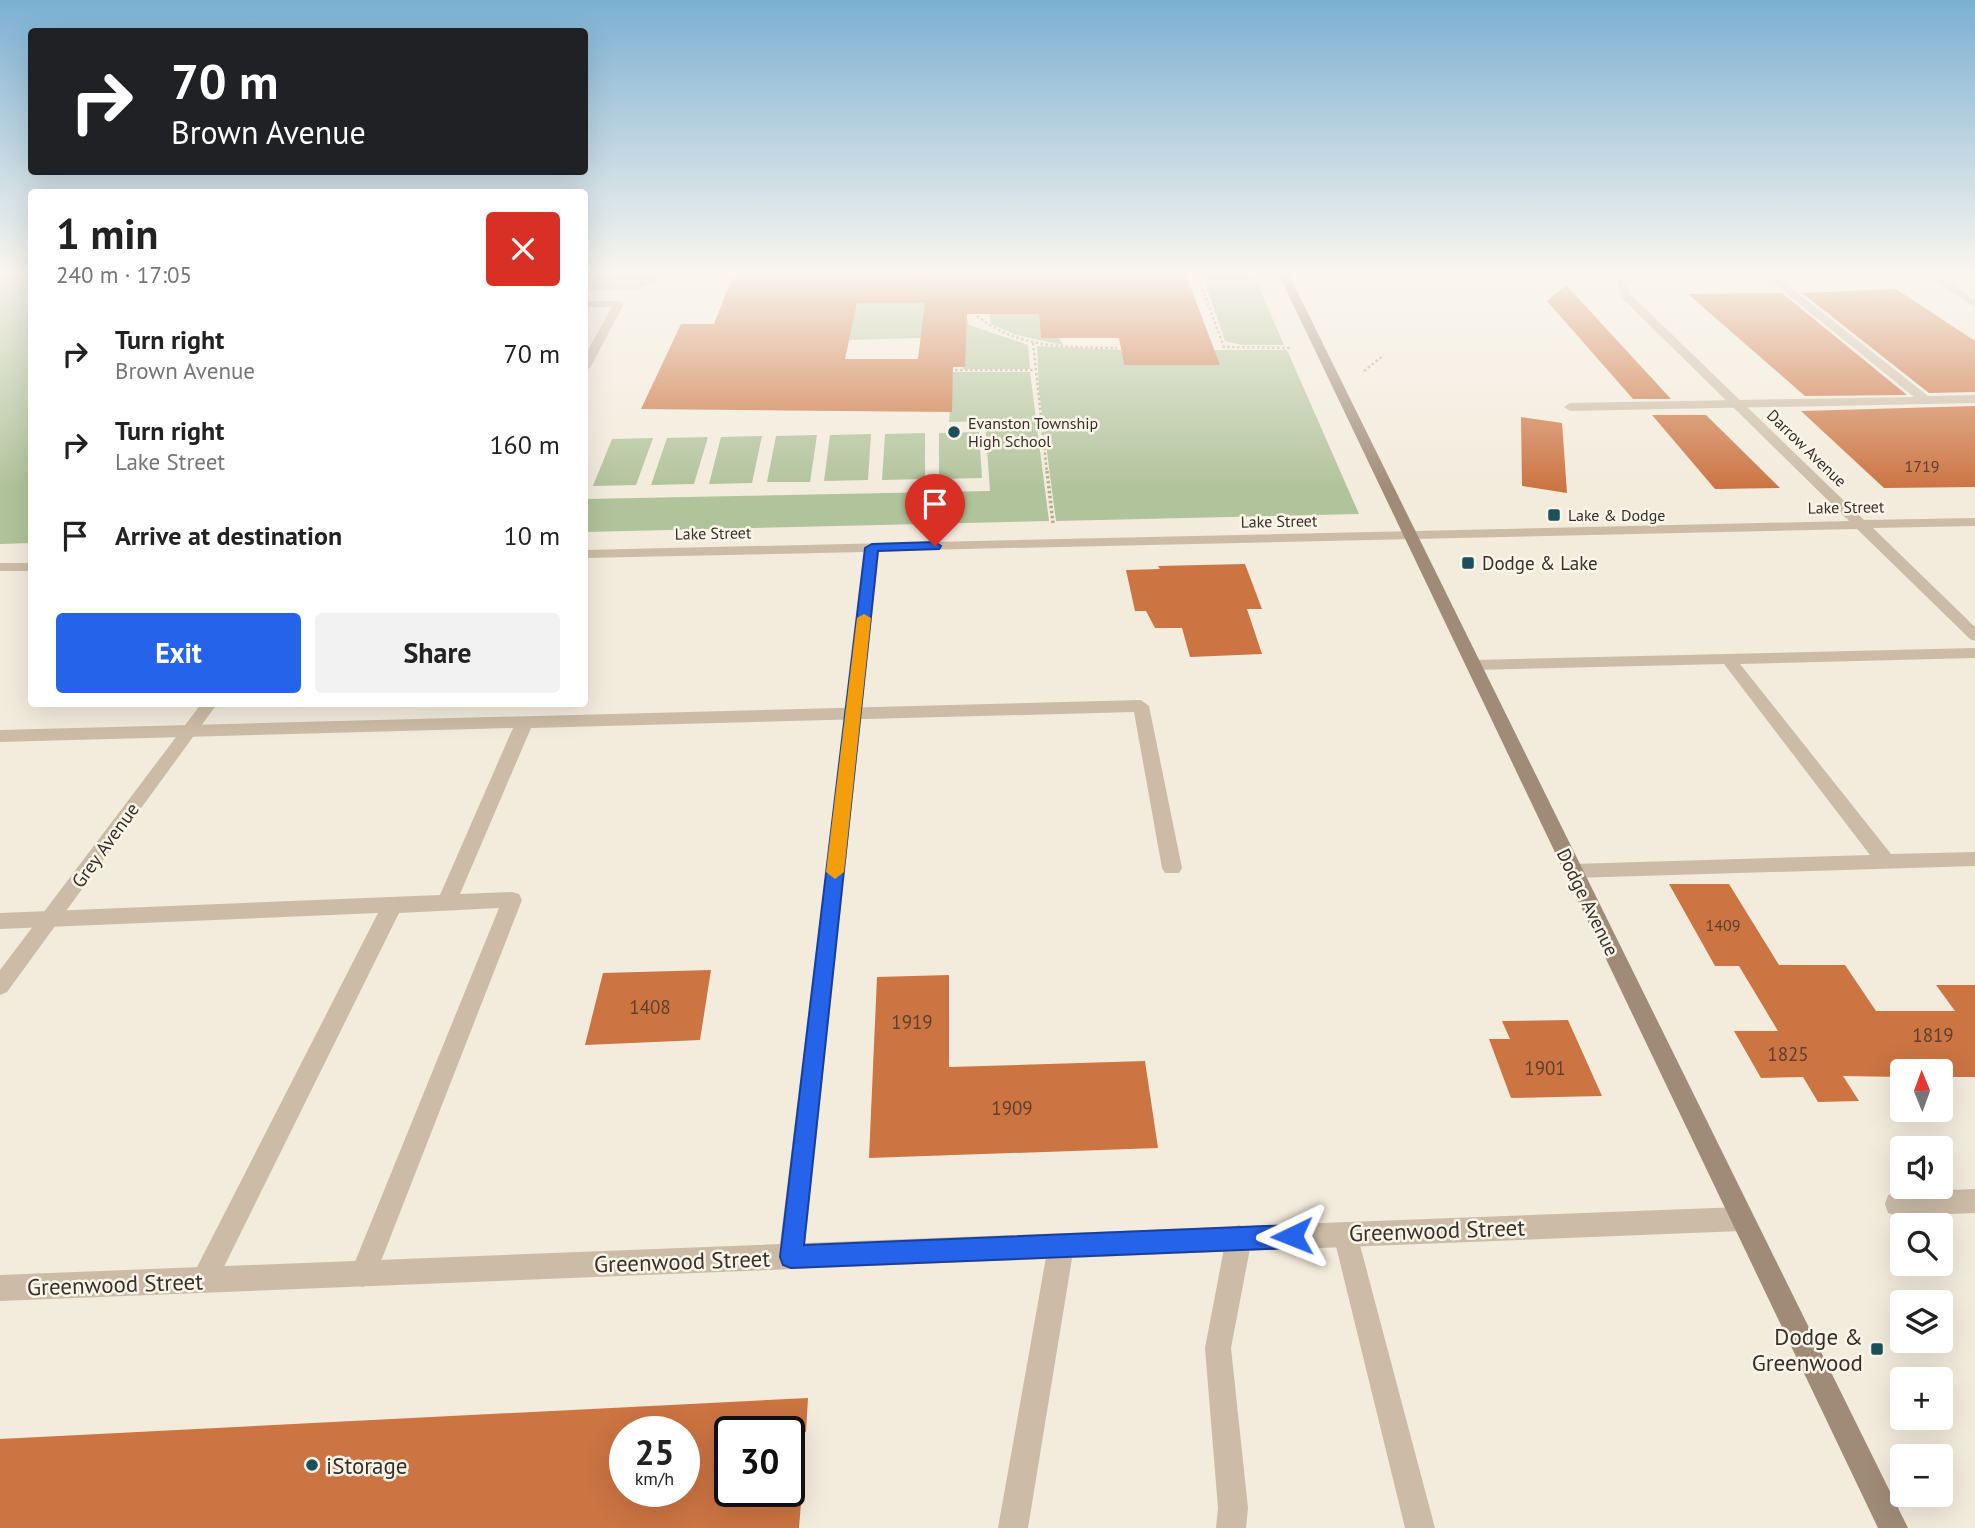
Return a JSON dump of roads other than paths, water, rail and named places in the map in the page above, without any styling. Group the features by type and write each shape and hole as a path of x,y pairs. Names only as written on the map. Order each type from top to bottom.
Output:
{"main road":[{"name":"Dodge Avenue","path":"1318,346 1893,1528"}],"street":[{"name":"Darrow Avenue","path":"1678,346 1975,636"},
{"path":"1858,346 1925,400"},
{"path":"1570,407 1975,399"},
{"name":"Lake Street","path":"588,554 1975,522"},
{"path":"791,1257 872,548"},
{"path":"0,568 28,567"},
{"path":"1473,665 1975,653"},
{"path":"1728,659 1886,862"},
{"path":"0,736 1141,706 1172,868"},
{"name":"Grey Avenue","path":"0,986 207,707"},
{"path":"447,902 525,721"},
{"path":"1573,871 1975,859"},
{"path":"0,920 512,900 363,1274"},
{"path":"204,1280 393,904"},
{"path":"1897,1204 1975,1201"},
{"name":"Greenwood Street","path":"0,1288 1741,1219"},
{"path":"1345,1234 1420,1528"},
{"path":"1231,1528 1233,1508 1218,1348 1239,1238"},
{"path":"1013,1528 1061,1246"}],"place":[{"name":"Evanston Township High School","path":"954,432"},
{"name":"Lake & Dodge","path":"1554,515"},
{"name":"Dodge & Lake","path":"1468,563"},
{"name":"Dodge & Greenwood","path":"1877,1349"},
{"name":"iStorage","path":"312,1465"}]}
